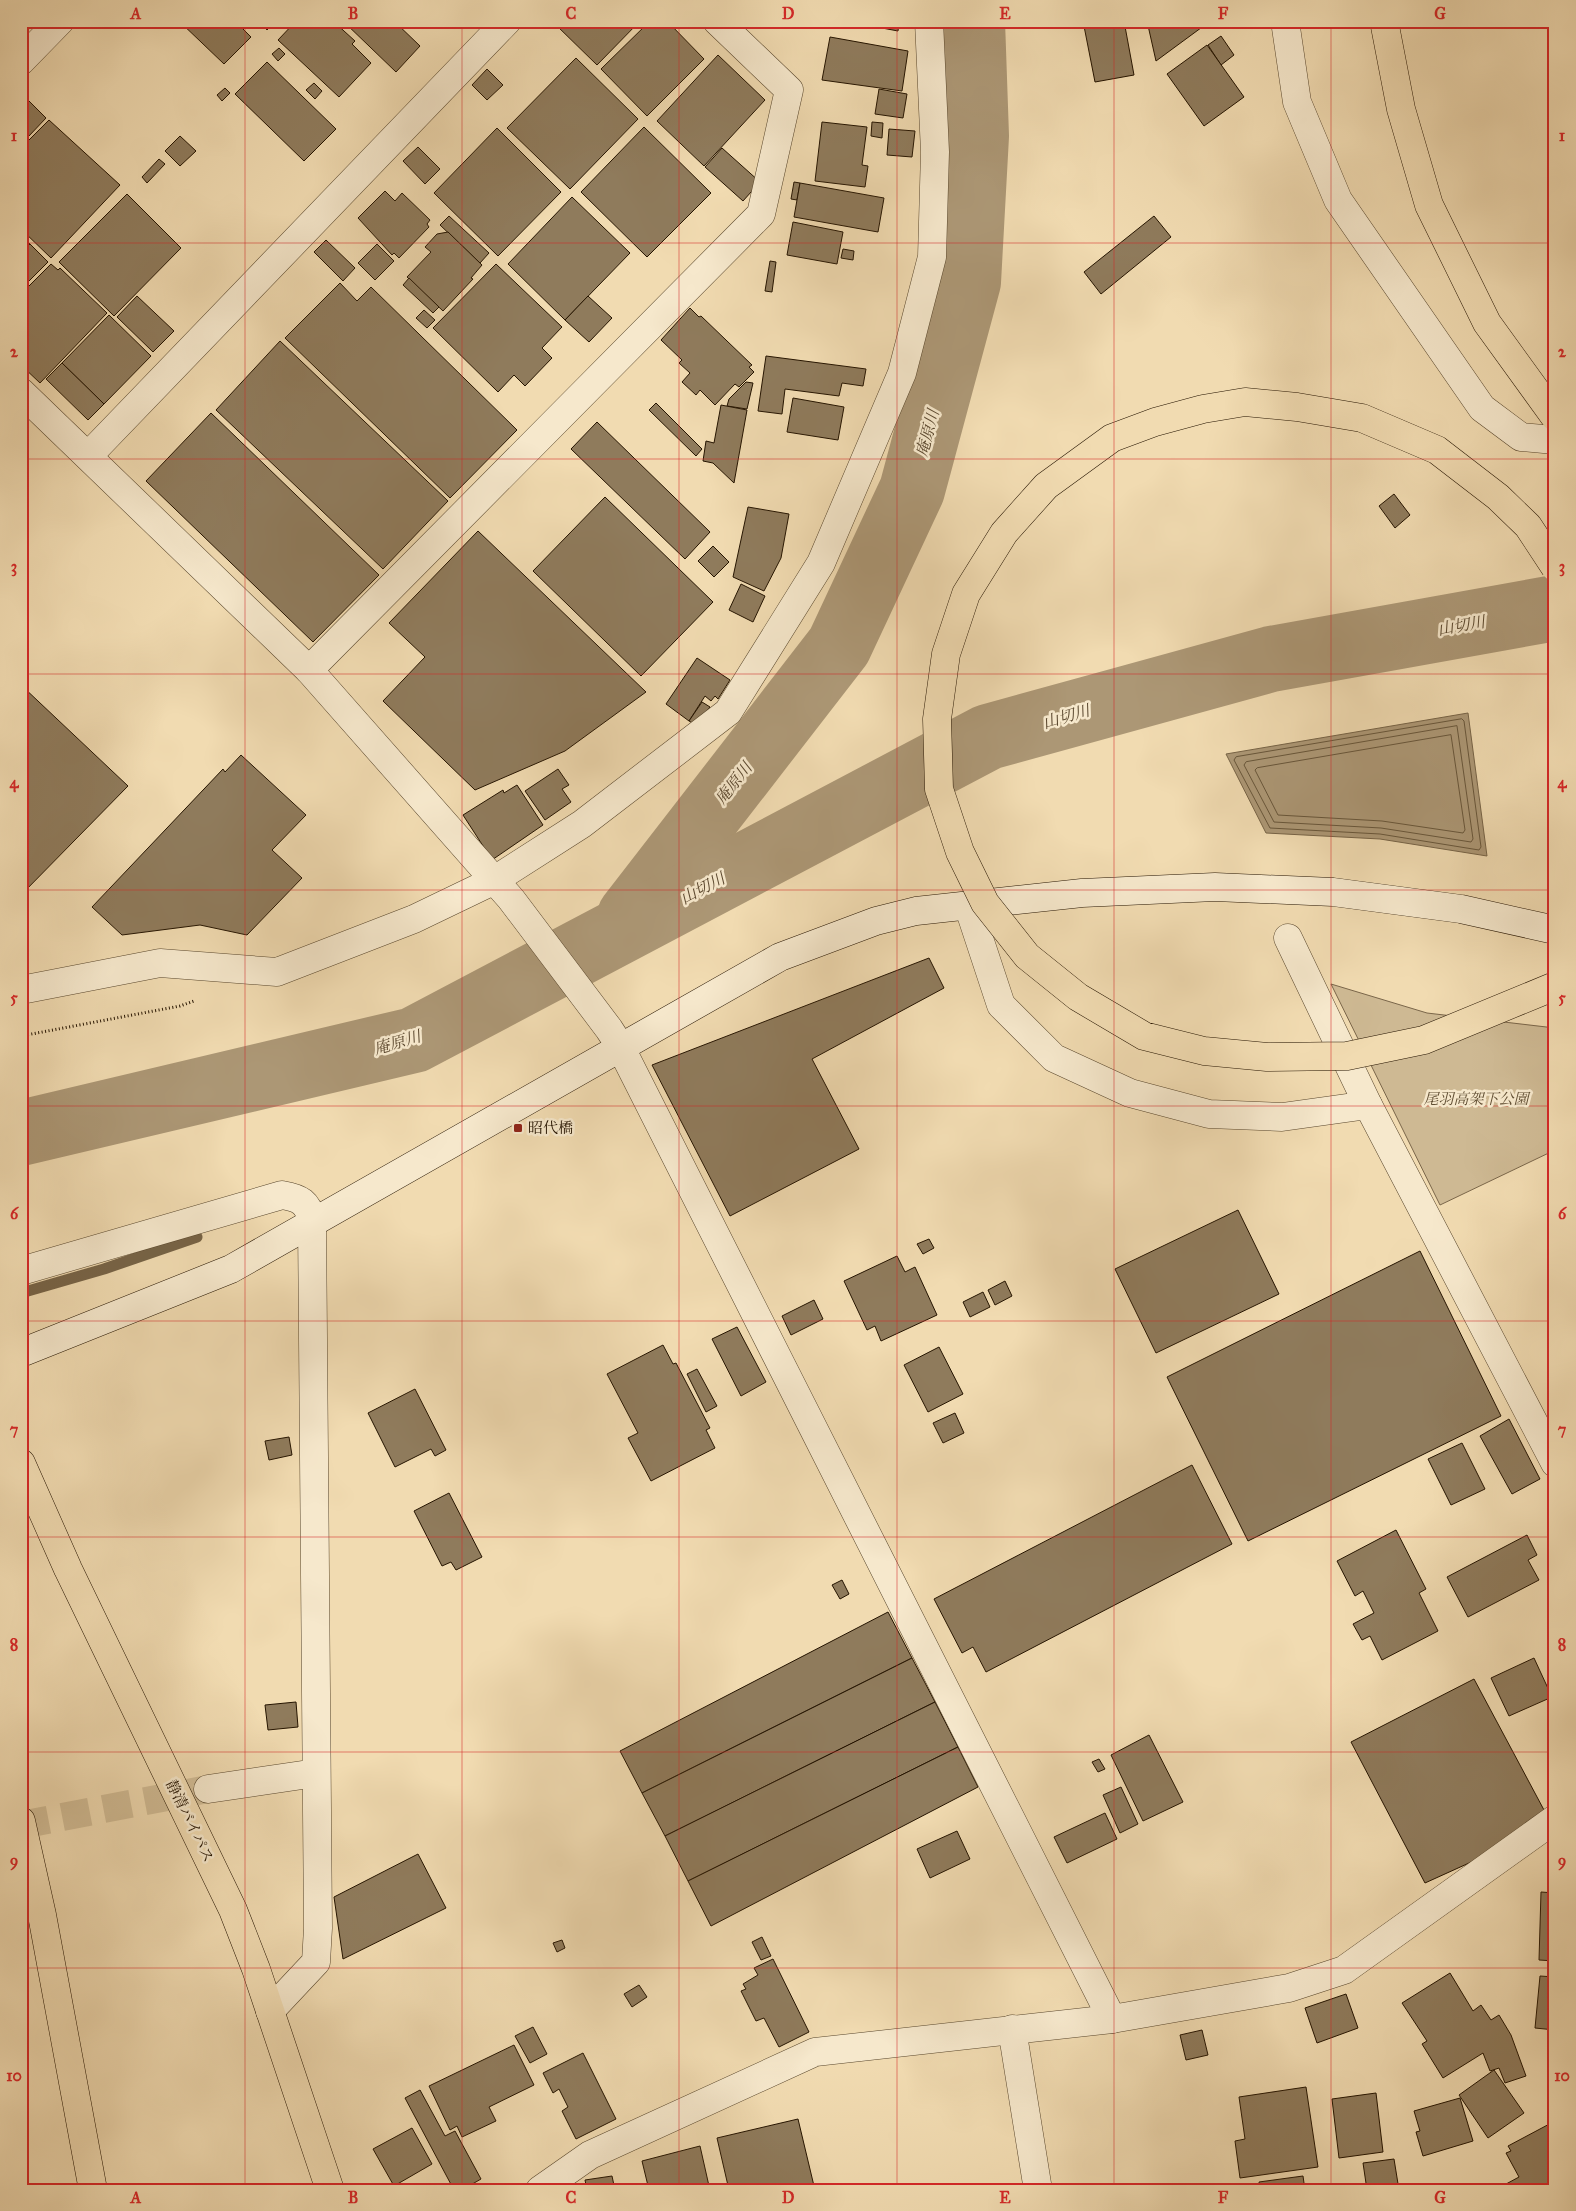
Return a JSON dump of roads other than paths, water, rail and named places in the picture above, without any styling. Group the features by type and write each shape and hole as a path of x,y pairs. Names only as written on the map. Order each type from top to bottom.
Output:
{"highway":[{"path":"1384,21 1401,109 1429,205 1487,323 1555,417"},
{"path":"1555,566 1528,526 1498,497 1437,450 1362,418 1297,407 1244,402 1203,409 1155,422 1112,438 1046,486 1004,533 966,594 946,654 937,719 939,789 960,852 985,903 1027,956 1078,997 1144,1036 1204,1051 1267,1057 1347,1056 1424,1040 1555,986"},
{"name":"静清バイパス","path":"21,1463 68,1569 233,1910 270,2011 330,2190"},
{"path":"21,1821 42,1914 93,2190"}],"street":[{"path":"21,61 60,21"},
{"path":"88,456 507,21"},
{"path":"309,670 761,214 789,90 717,21"},
{"path":"21,990 160,963 277,972 414,919 502,890 582,824 728,712 821,563 902,373 932,258 935,152 929,21"},
{"path":"1285,21 1298,102 1338,200 1482,408 1521,437 1555,440"},
{"path":"21,392 309,670 502,890 615,1038 1112,2019"},
{"path":"21,1353 231,1268 526,1102 615,1038 780,957 876,921 916,910 1082,893 1215,886 1343,893 1461,909 1555,930"},
{"path":"968,905 1002,1005 1054,1058 1130,1093 1209,1114 1282,1116 1368,1105"},
{"path":"1288,938 1368,1105 1555,1463"},
{"path":"21,1270 282,1195 299,1198 309,1208 312,1221 316,1962 270,2011"},
{"path":"208,1789 316,1773"},
{"path":"540,2190 590,2155 815,2052 1112,2019 1290,1988 1344,1970 1555,1819"},
{"path":"1012,2029 1038,2190"}],"water":[{"path":"1468,713 1487,856 1380,839 1266,833 1226,754"}],"waterway":[{"name":"庵原川","path":"630,916 839,646 912,490 968,282 976,136 972,21"},
{"name":"山切川","path":"21,1133 414,1040 988,737 1271,659 1555,608"},
{"path":"21,1293 104,1269 197,1237"}],"tunnel":[{"path":"21,1825 208,1789"}],"place":[{"name":"昭代橋","path":"518,1128"}],"park label":[{"name":"尾羽高架下公園","path":"1476,1099"}]}
